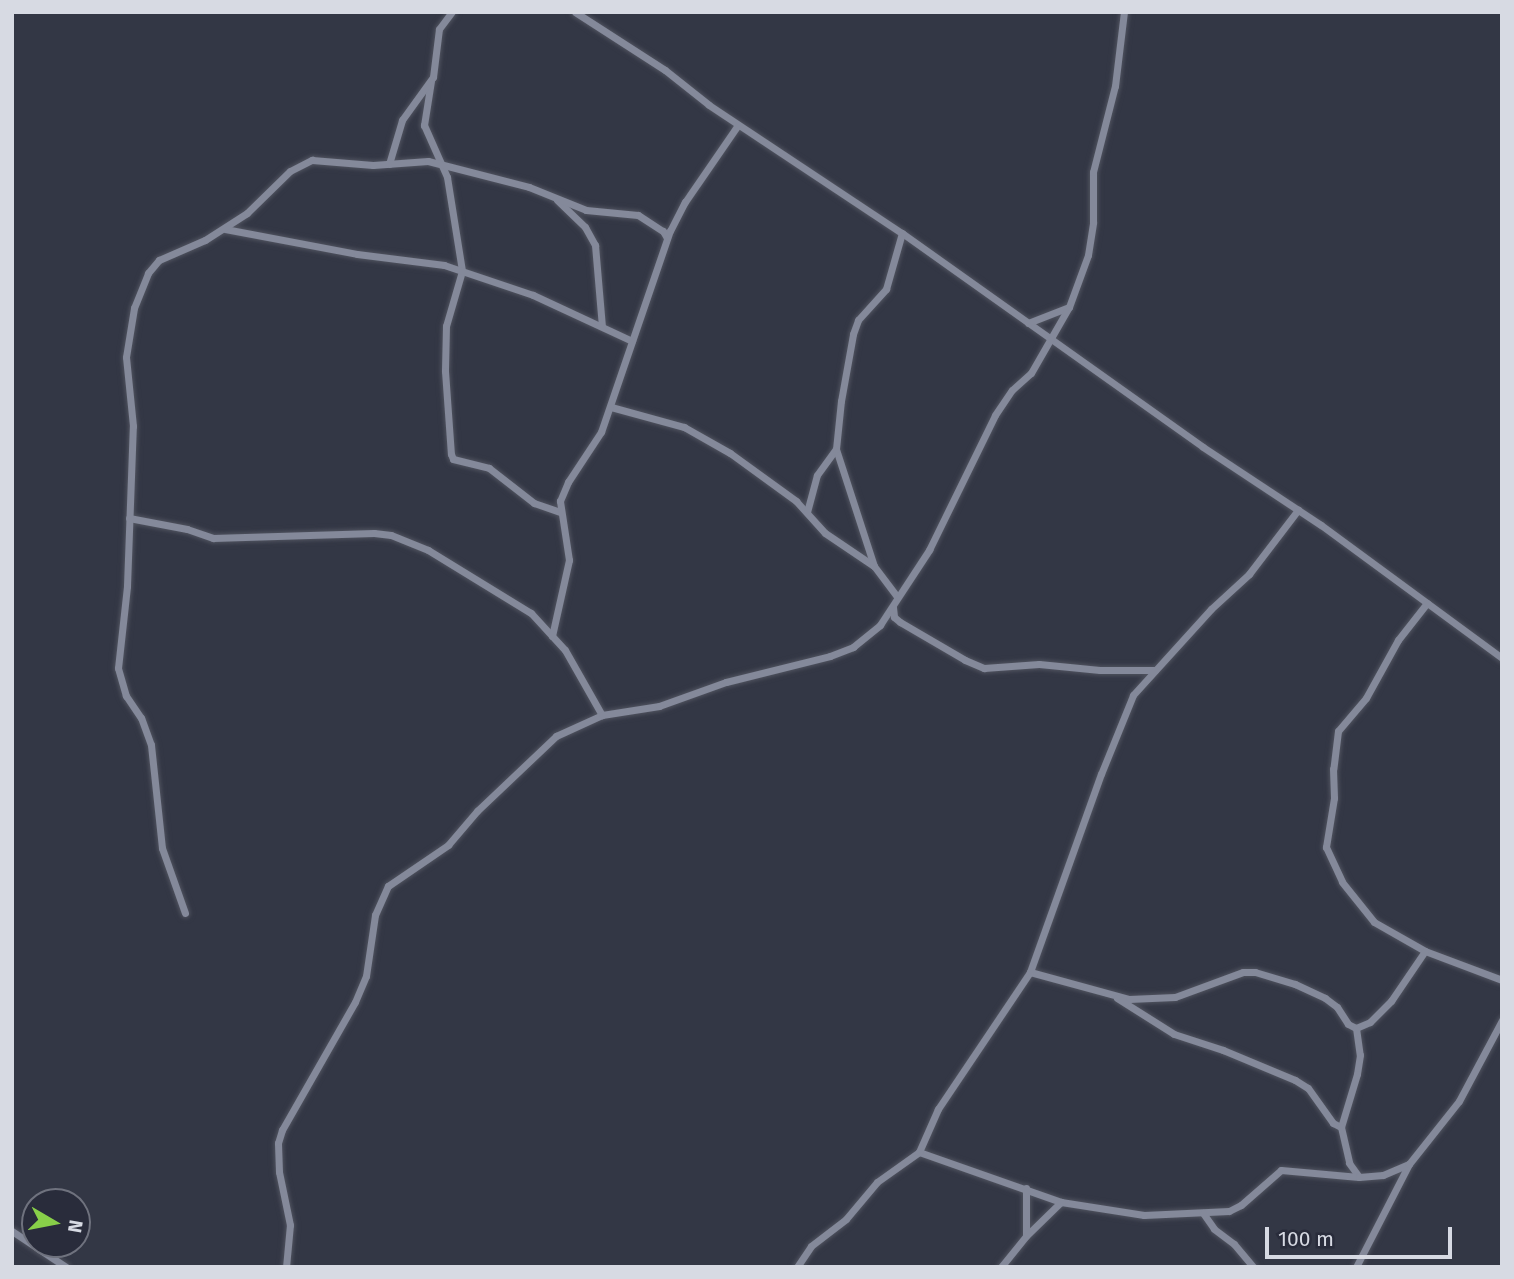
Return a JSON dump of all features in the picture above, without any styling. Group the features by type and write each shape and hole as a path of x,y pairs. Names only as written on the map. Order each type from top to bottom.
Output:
{"street":[{"path":"452,12 439,29 439,44 424,125 443,165 461,271 446,326 445,371 451,454 453,458 489,468 534,503 560,512"},
{"path":"575,12 665,70 738,125 902,233 1297,510 1502,658"},
{"path":"286,1267 290,1225 279,1172 278,1143 282,1130 355,1002 366,976 375,915 388,886 448,845 477,811 542,746 556,736 602,715 659,706 726,682 830,656 869,637 892,606 929,550 995,415 1012,390 1031,373 1069,307 1088,255 1093,222 1093,172 1115,86 1124,12"},
{"path":"389,164 402,120 431,81"},
{"path":"552,636 569,560 560,512 561,501 568,482 601,432 667,238 685,202 738,125"},
{"path":"185,912 162,849 151,745 141,718 126,696 118,668 127,586 133,426 126,357 134,308 148,274 159,260 224,229 247,213 304,162 389,164 428,161 529,187 586,211 638,215 663,231 667,238"},
{"path":"554,197 584,227 595,245 602,326"},
{"path":"224,229 461,271 533,296 632,341"},
{"path":"874,566 836,449 853,334 858,320 886,289 902,233"},
{"path":"1028,323 1069,307"},
{"path":"611,407 664,421 698,435 730,453 807,512 825,533 874,566 897,596"},
{"path":"807,512 817,475 836,449"},
{"path":"797,1267 811,1246 846,1219 877,1182 919,1152 938,1109 1030,972 1127,707 1155,670 1211,609 1249,574 1297,510"},
{"path":"129,518 187,529 214,538 390,535 428,550 491,586 503,597 531,613 576,667 602,715"},
{"path":"1427,603 1398,640 1366,698 1338,731 1333,769 1334,797 1325,842 1333,867 1365,914 1425,951 1502,980"},
{"path":"892,606 894,617 900,622 984,668 1039,664 1100,670 1155,670"},
{"path":"1116,998 1175,997 1243,972 1255,972 1295,984 1325,998 1337,1007 1348,1024 1356,1028 1370,1022 1391,1001 1425,951"},
{"path":"1030,972 1116,998 1174,1034 1223,1050 1295,1080 1308,1088 1333,1124 1341,1127"},
{"path":"1356,1267 1409,1164 1459,1101 1502,1020"},
{"path":"1356,1028 1360,1055 1341,1127 1349,1163 1359,1177"},
{"path":"919,1152 1061,1202 1144,1215 1234,1209 1281,1170 1359,1177 1383,1175 1409,1164"},
{"path":"1026,1188 1026,1236"},
{"path":"1001,1267 1026,1236 1061,1202"},
{"path":"1203,1213 1253,1267"},
{"path":"12,1231 66,1267"}]}
